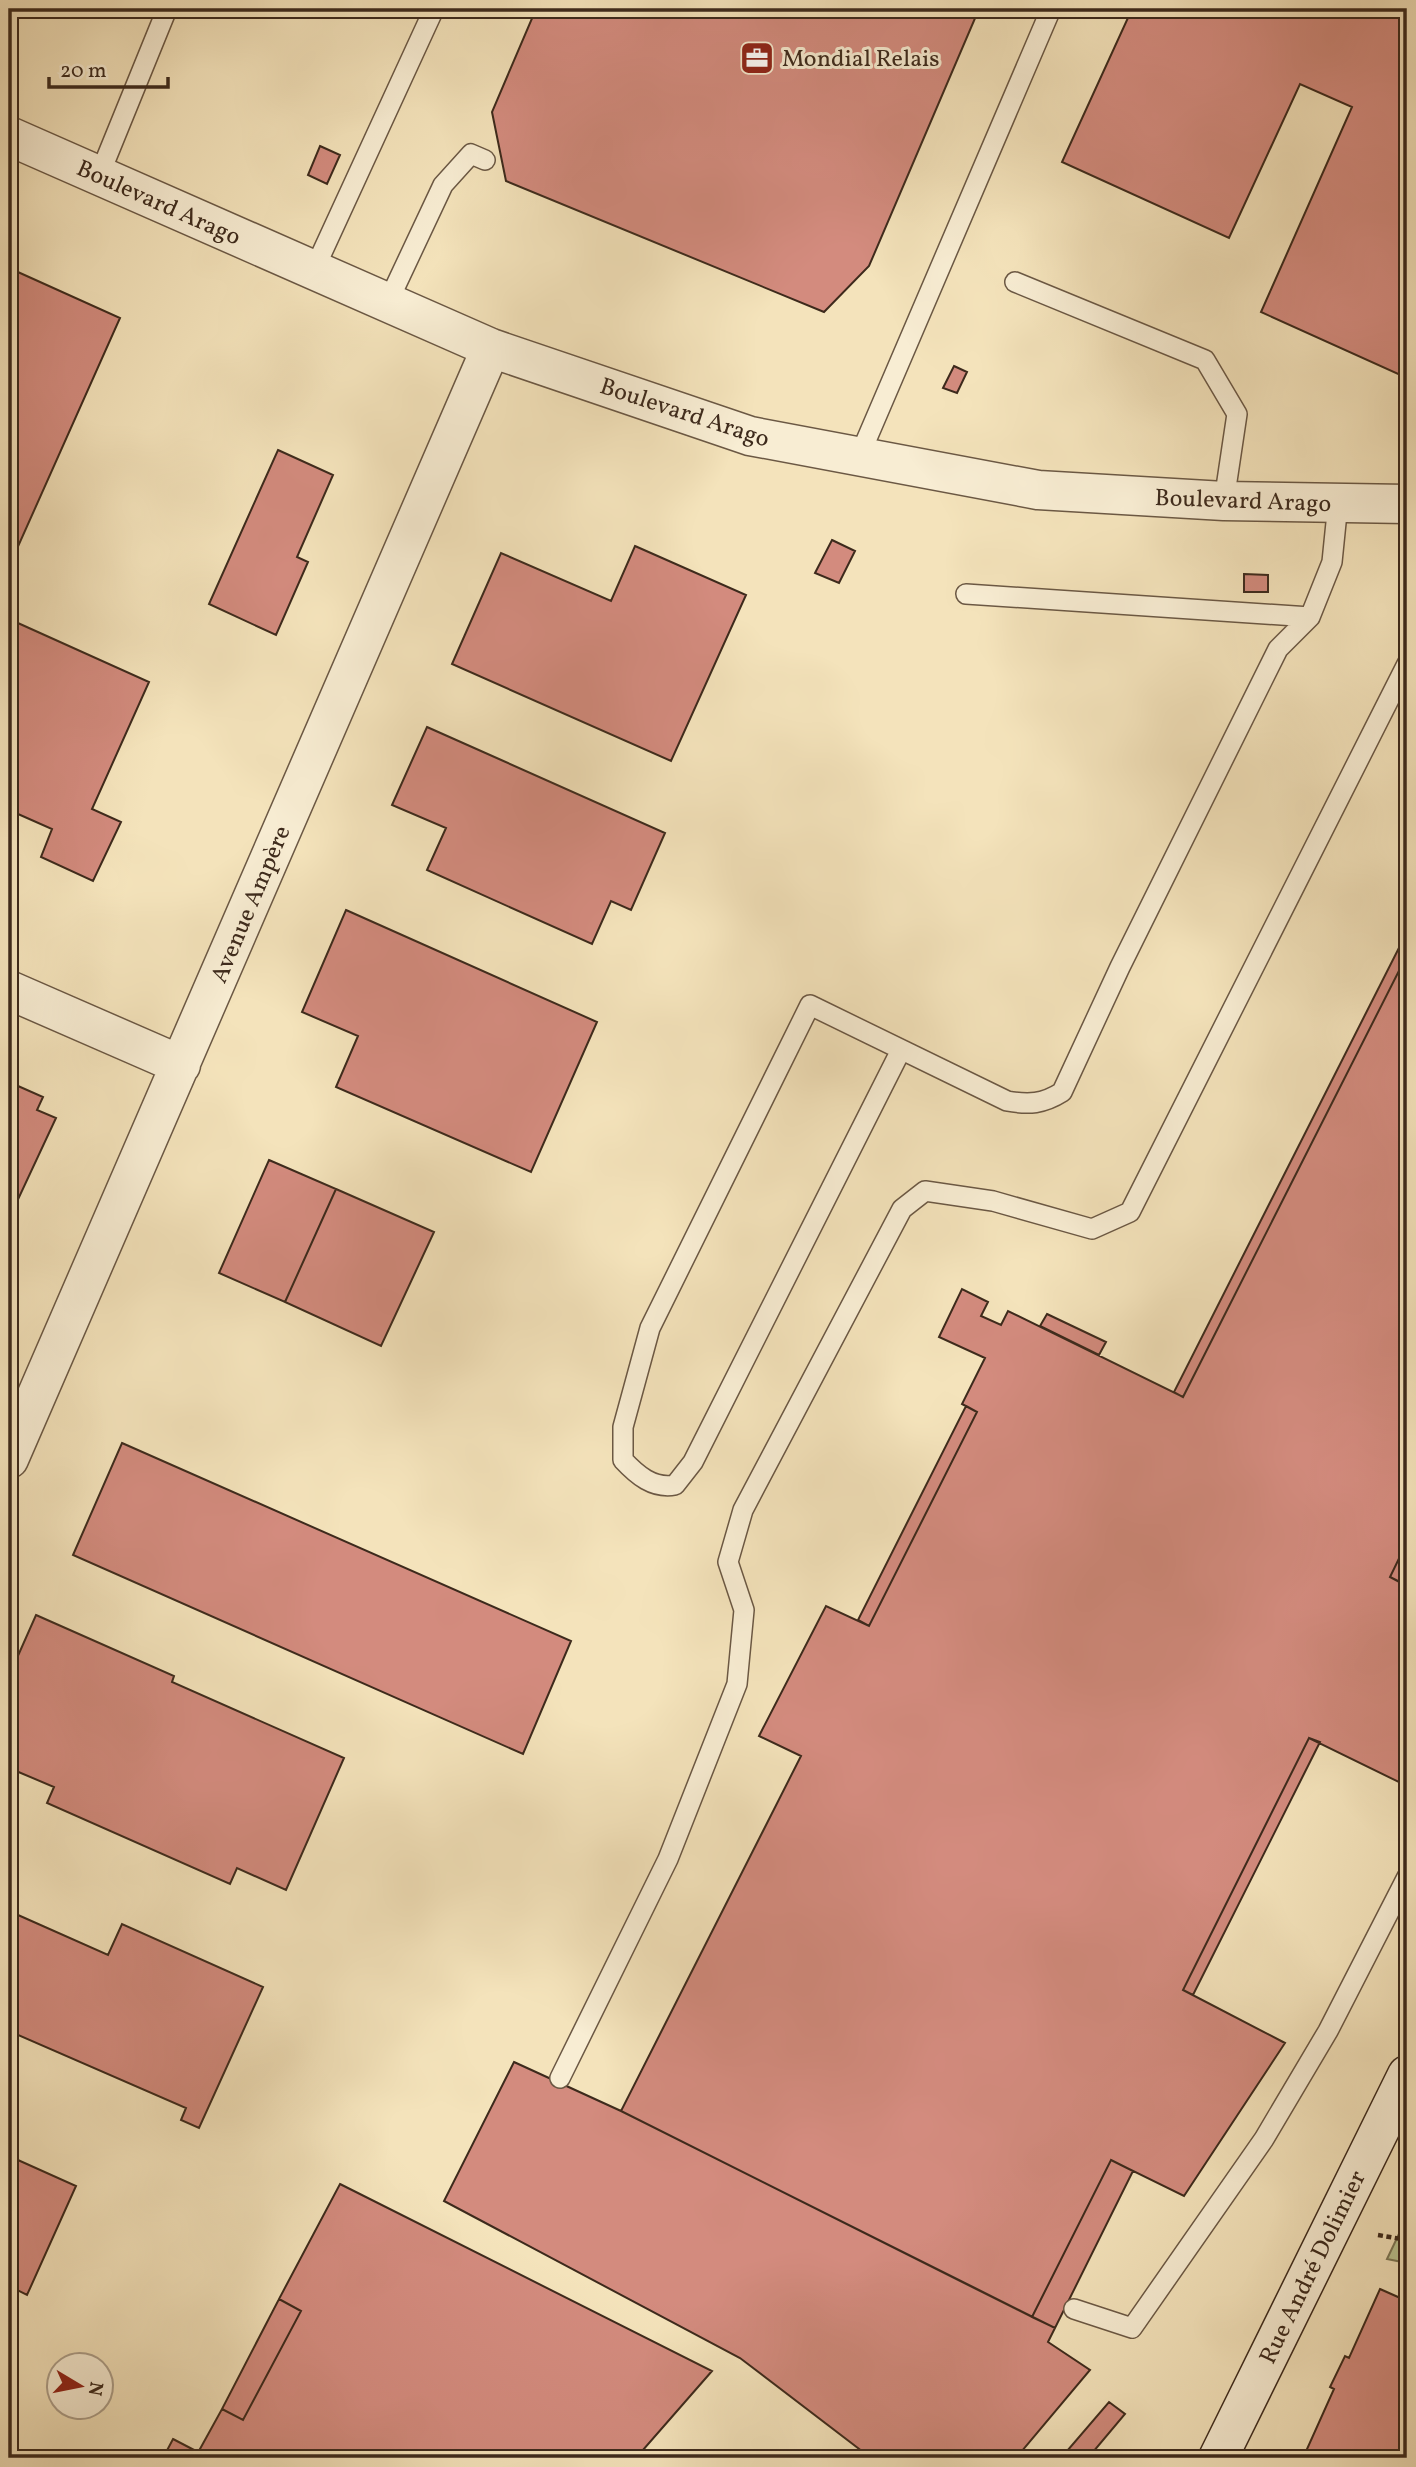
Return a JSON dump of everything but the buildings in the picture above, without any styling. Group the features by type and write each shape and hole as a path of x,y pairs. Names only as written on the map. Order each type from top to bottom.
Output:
{"street":[{"name":"Boulevard Arago","path":"9,136 491,348 750,436 1038,490 1224,501 1407,505"},
{"name":"Avenue Ampère","path":"9,1460 491,348"},
{"path":"9,989 181,1065"},
{"name":"Rue André Dolimier","path":"1218,2458 1407,2075"}],"lane":[{"path":"99,176 167,9"},
{"path":"314,270 434,9"},
{"path":"859,457 1051,9"},
{"path":"388,302 443,185 471,154 485,160"},
{"path":"1016,282 1205,360 1237,414 1224,501"},
{"path":"901,1050 693,1462 674,1485 664,1487 638,1476 623,1460 623,1427 650,1328 810,1005 1007,1101 1028,1105 1049,1100 1062,1092 1120,967 1278,649 1310,617 1332,562 1338,503"},
{"path":"966,594 1310,617"},
{"path":"560,2078 668,1858 737,1684 744,1610 728,1562 743,1510 902,1209 925,1191 993,1201 1092,1229 1130,1212 1407,664"},
{"path":"1074,2309 1132,2328 1264,2139 1328,2031 1407,1877"}],"path":[{"path":"1378,2235 1407,2240"}],"green space":[{"path":"1407,2217 1407,2263 1387,2259"}],"place":[{"name":"Mondial Relais","path":"757,58"}]}
